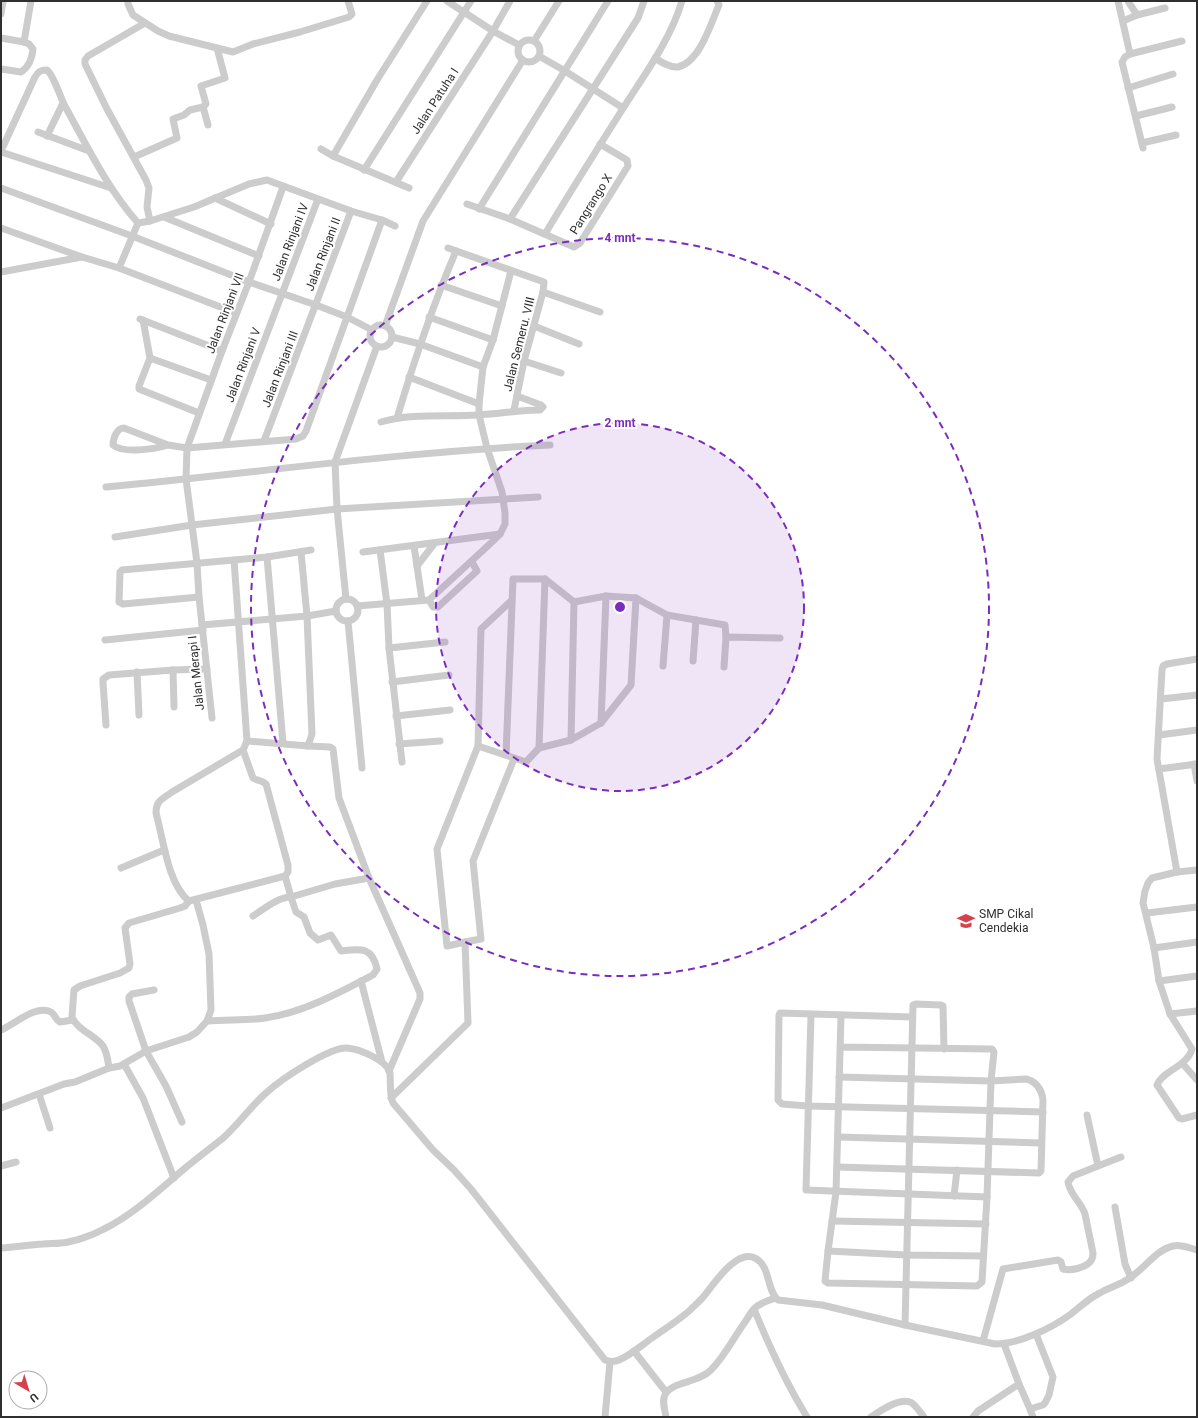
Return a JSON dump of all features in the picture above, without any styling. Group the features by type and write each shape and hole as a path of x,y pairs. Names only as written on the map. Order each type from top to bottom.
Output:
{"street":[{"path":"1,14 3,1"},
{"path":"24,42 31,1"},
{"path":"128,1 133,15 158,31 169,36 233,52 253,44 349,17 352,14 348,1"},
{"path":"333,156 377,80 427,1"},
{"path":"447,1 492,31 519,45"},
{"path":"364,170 471,1"},
{"name":"Jalan Patuha I","path":"396,182 510,1"},
{"path":"534,41 558,1"},
{"path":"479,209 608,1"},
{"path":"510,219 638,18 644,1"},
{"path":"545,234 654,58 676,20 682,1"},
{"path":"654,58 670,66 677,67 685,64 693,58 698,51 719,5 717,1"},
{"path":"1118,1 1130,54"},
{"path":"1128,1 1137,15"},
{"path":"1123,21 1137,15 1165,8"},
{"path":"145,24 88,56 85,60 87,71 134,157 149,188 147,207 150,221"},
{"path":"1,38 24,42 29,44 33,49 33,57 26,69 21,72 1,69"},
{"path":"523,41 534,41 540,50 538,56 529,62 524,60 519,56 519,45 523,41"},
{"path":"1176,135 1142,146 1122,62 1125,56 1130,54 1182,41"},
{"path":"208,125 203,107 206,104 201,86 224,78 217,48"},
{"path":"538,56 565,71 623,108"},
{"path":"385,326 424,221 524,60"},
{"path":"111,188 1,152 24,98 41,70 49,71 63,103 89,151 111,188 124,207 138,223"},
{"path":"1128,88 1173,74"},
{"path":"47,136 63,103"},
{"path":"134,157 177,138 173,119 184,115 190,110 203,107"},
{"path":"1136,116 1172,107"},
{"path":"38,132 89,151"},
{"name":"Pangrango X","path":"467,204 510,219 571,246 577,246 628,166 627,160 600,144"},
{"path":"321,149 364,170 409,188"},
{"path":"138,223 164,217 249,184 267,180 351,211 382,220 395,226"},
{"name":"Jalan Rinjani VII","path":"192,525 186,479 187,448 236,313 271,224 283,187"},
{"path":"1,188 132,236 249,282 316,305 347,317 372,330"},
{"path":"215,198 271,224"},
{"name":"Jalan Rinjani IV","path":"282,293 318,199"},
{"name":"Jalan Rinjani II","path":"316,305 351,211"},
{"path":"164,217 259,256"},
{"path":"168,444 159,448 145,450 119,449 113,445 113,442 121,428 168,444 187,448 296,439 303,436 382,220"},
{"path":"119,268 138,223"},
{"path":"2,228 82,257 119,268 236,313"},
{"path":"357,606 425,600 472,562 500,534 505,524 503,500 487,448 479,415 479,404 483,367 493,340 511,271 448,248"},
{"path":"396,418 429,318 441,285 456,251"},
{"path":"1,272 82,257"},
{"name":"Jalan Semeru. VIII","path":"511,271 544,282 543,292 524,361 514,410"},
{"path":"441,285 502,306"},
{"path":"543,292 600,312"},
{"name":"Jalan Rinjani V","path":"225,444 282,293"},
{"name":"Jalan Rinjani III","path":"264,441 316,305"},
{"path":"429,318 493,340"},
{"path":"199,413 139,389 150,358 142,320 222,351"},
{"path":"380,325 390,329 392,337 388,345 383,347 377,346 373,343 370,338 372,330 380,325"},
{"path":"534,326 579,344"},
{"path":"392,337 420,344 483,367"},
{"path":"346,599 337,509 335,462 377,346"},
{"path":"150,358 211,380"},
{"path":"524,361 561,373"},
{"path":"409,377 479,404"},
{"path":"381,422 396,418 479,415 514,410 540,410 543,407 517,396"},
{"path":"106,487 335,462 487,448 550,445"},
{"path":"115,537 192,525 337,509 538,497"},
{"name":"Jalan Merapi I","path":"192,525 212,718"},
{"path":"363,552 434,544 500,534"},
{"path":"417,566 434,544"},
{"path":"414,546 425,600 433,607 438,607 477,571 472,562"},
{"path":"199,597 123,604 119,602 120,572 122,570 267,557 311,550"},
{"path":"380,550 387,604 388,648 402,762"},
{"path":"301,552 307,616 312,734 308,746"},
{"path":"267,557 283,744"},
{"path":"1,1108 64,1084 75,1082 109,1068 114,1068 146,1051 189,1037 197,1032 207,1021 211,1010 209,954 203,925 192,901 183,896 174,879 164,850 156,813 156,806 161,800 172,792 243,750 247,741 234,560"},
{"path":"506,754 513,579 545,579 574,602 606,596 636,598 667,615 724,625 726,637 724,667"},
{"path":"539,748 545,579"},
{"path":"601,723 606,596"},
{"path":"478,746 506,754 526,762 539,748 571,740 601,723 630,685 636,598"},
{"path":"346,599 352,600 357,606 357,615 348,621 342,620 336,611 337,605 346,599"},
{"path":"512,600 481,629 478,746 437,849 447,946 481,938 473,861 514,758"},
{"path":"571,740 574,602"},
{"path":"105,640 238,621 307,616 336,611"},
{"path":"663,666 667,615"},
{"path":"693,661 696,620"},
{"path":"348,621 362,768"},
{"path":"726,637 780,638"},
{"path":"388,648 445,642"},
{"path":"1177,872 1157,758 1162,670 1163,666 1167,664 1197,659"},
{"path":"106,725 103,679 109,675 136,672 207,669"},
{"path":"173,670 174,707"},
{"path":"136,672 139,715"},
{"path":"392,682 449,675"},
{"path":"1161,700 1197,695"},
{"path":"396,716 450,710"},
{"path":"1159,735 1197,730"},
{"path":"247,741 330,747 333,749 340,798 370,878 420,993 420,999 389,1071"},
{"path":"399,744 431,745 440,741"},
{"path":"109,1068 106,1052 103,1047 91,1035 81,1029 72,1017 74,990 80,986 120,973 129,968 130,964 125,928 126,926 129,923 180,908 192,901 285,876 288,872 288,865 266,784 263,781 255,780 253,778 243,750"},
{"path":"1159,769 1196,764 1197,781"},
{"path":"121,868 164,850"},
{"path":"1197,870 1177,872 1152,878 1145,891 1144,903 1154,948 1159,981 1170,1014 1195,1049 1182,1063 1159,1080 1157,1085 1179,1118 1182,1119 1197,1115"},
{"path":"207,1021 266,1018 284,1014 326,999 373,975 377,969 376,962 370,953 362,949 340,951 331,935 318,940 310,933 304,917 296,912 285,876"},
{"path":"253,916 286,897 291,897 335,884 370,878"},
{"path":"1147,913 1197,907"},
{"path":"391,1098 468,1023 465,942"},
{"path":"1154,948 1197,942"},
{"path":"1159,981 1197,976"},
{"path":"361,981 382,1062"},
{"path":"154,990 132,994 129,997 129,1001 146,1051 171,1097 182,1122"},
{"path":"905,1325 912,1007 916,1004 942,1005 944,1049"},
{"path":"1,1030 9,1027 28,1014 42,1010 51,1012 60,1022 74,1020"},
{"path":"1170,1014 1197,1011"},
{"path":"912,1018 782,1013 779,1015 778,1100 782,1104 808,1106 1042,1112"},
{"path":"811,1015 806,1190 987,1197"},
{"path":"840,1047 992,1049 994,1052 990,1081 986,1224 982,1282 978,1286 905,1286 826,1282 828,1251 836,1192 838,1137 838,1107 841,1016"},
{"path":"1,1248 63,1243 97,1233 123,1218 221,1139 266,1093 324,1055 337,1049 347,1048 365,1053 382,1062 386,1066 389,1071 391,1098 393,1103 471,1189 605,1360 610,1362 620,1360 689,1311 704,1297 727,1268 744,1257 755,1258 763,1266 775,1298"},
{"path":"1182,1063 1197,1080"},
{"path":"124,1064 143,1098 174,1178"},
{"path":"837,1167 1040,1172 1042,1112 1042,1095 1035,1083 1026,1079 990,1081 839,1077"},
{"path":"39,1094 50,1128"},
{"path":"1087,1114 1098,1166"},
{"path":"838,1137 1041,1143"},
{"path":"983,1341 1003,1269 1058,1260 1061,1262 1063,1269 1071,1270 1090,1262 1093,1253 1085,1214 1083,1208 1069,1188 1068,1182 1073,1176 1121,1157"},
{"path":"1,1166 16,1162"},
{"path":"954,1196 957,1170"},
{"path":"1115,1207 1125,1264 1131,1278"},
{"path":"832,1221 986,1224"},
{"path":"666,1417 663,1402 666,1392 675,1386 703,1377 712,1369 754,1309 762,1303 775,1298 778,1300 822,1305 905,1325 995,1344 1004,1344 1036,1334 1071,1314 1082,1304 1100,1293 1131,1278 1163,1250 1178,1245 1197,1250"},
{"path":"828,1251 906,1255 983,1256"},
{"path":"754,1309 766,1337 807,1417"},
{"path":"1030,1409 1045,1403 1049,1395 1053,1376 1036,1334"},
{"path":"1004,1344 1033,1417"},
{"path":"634,1351 666,1392"},
{"path":"605,1417 610,1362"},
{"path":"973,1417 978,1411 1020,1384"},
{"path":"871,1417 888,1405 905,1402 912,1403 924,1417"}],"place":[{"name":"SMP Cikal Cendekia","path":"966,921"}]}
